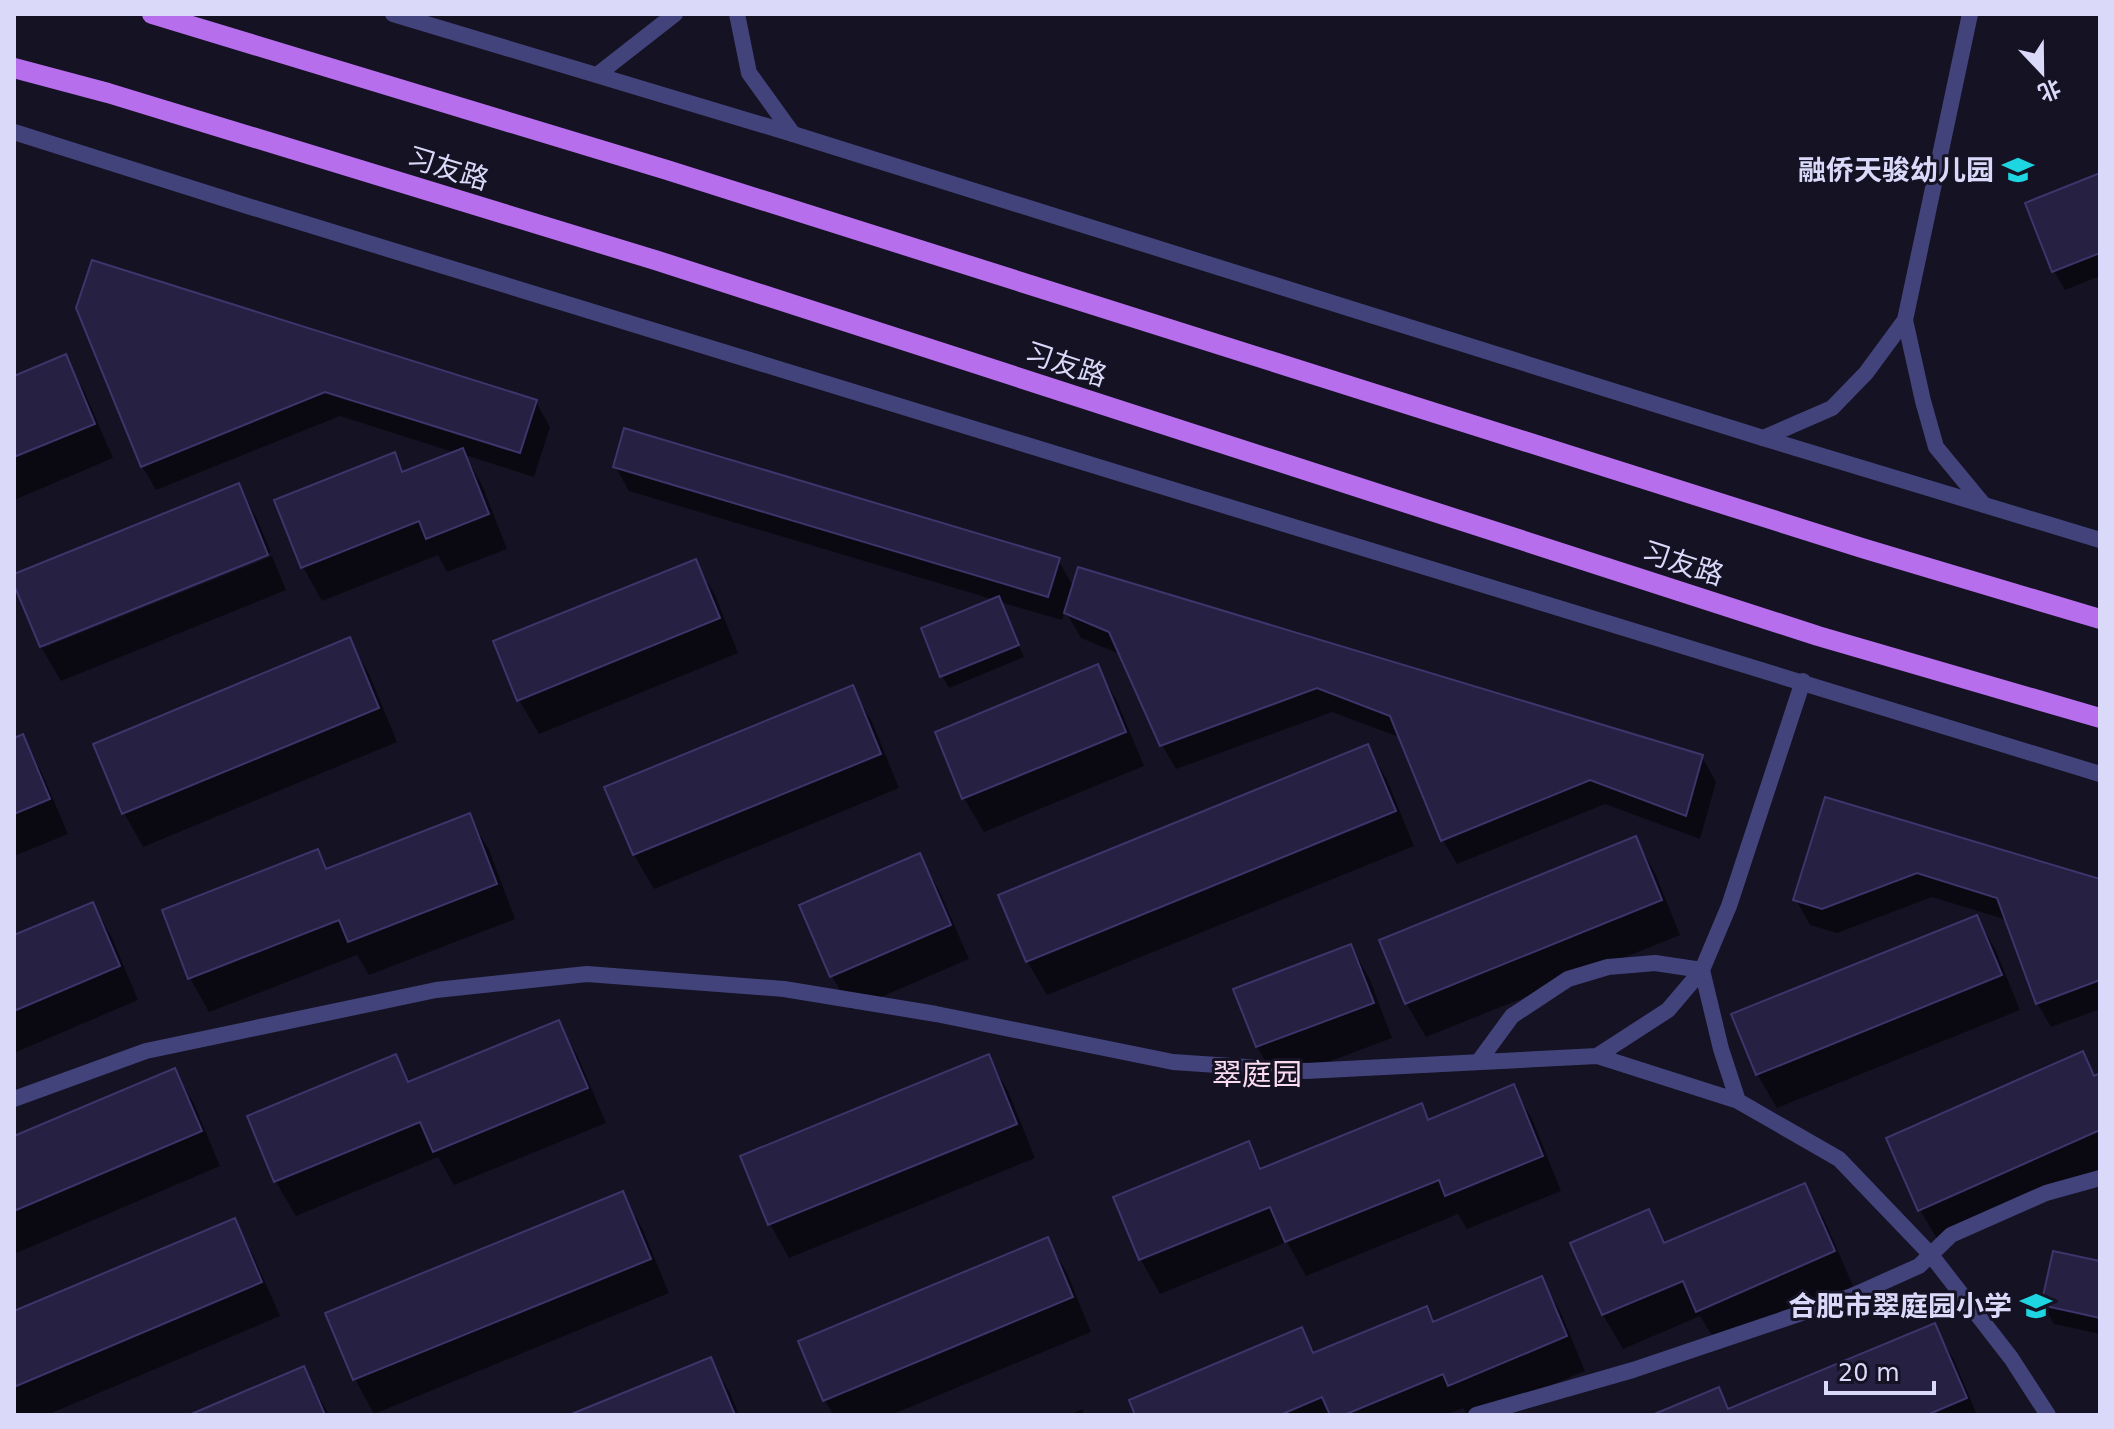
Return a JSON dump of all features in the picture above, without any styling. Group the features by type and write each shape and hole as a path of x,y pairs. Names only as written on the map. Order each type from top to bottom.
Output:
{"main road":[{"path":"152,14 667,170 1862,548 2100,619"},
{"name":"习友路","path":"14,68 108,93 655,260 1802,631 2100,718"}],"street":[{"path":"393,14 793,134 1763,438 2100,540"},
{"path":"597,75 675,14"},
{"path":"737,14 749,73 793,134"},
{"path":"1763,438 1832,408 1866,373 1905,320 1970,14"},
{"path":"14,132 2100,774"},
{"path":"1905,320 1936,447 1984,505"},
{"path":"1597,1056 1668,1010 1702,970 1729,906 1803,681"},
{"path":"1479,1061 1512,1016 1568,979 1608,967 1655,963 1702,970"},
{"path":"1702,970 1721,1049 1738,1101"},
{"path":"14,1099 146,1051 436,990 587,974 784,989 936,1014 1173,1062 1306,1071 1597,1056 1738,1101 1839,1159 1931,1255 2011,1358 2048,1415"},
{"path":"1476,1415 1633,1370 1852,1296 1919,1266 1951,1235 2046,1193 2100,1178"}],"building":[{"path":"2100,173 2100,253 2052,272 2025,203"},
{"path":"92,260 537,400 520,453 325,392 141,467 76,308"},
{"path":"66,354 95,424 14,457 14,376"},
{"path":"624,428 1060,558 1048,597 613,467"},
{"path":"463,448 489,514 426,539 419,521 301,568 274,500 395,452 402,472"},
{"path":"239,483 268,555 40,647 14,585 14,574"},
{"path":"696,559 720,618 517,701 493,641"},
{"path":"1078,567 1703,755 1686,816 1590,780 1441,841 1390,716 1317,688 1160,746 1109,632 1064,613"},
{"path":"999,596 1019,645 940,677 921,628"},
{"path":"350,637 379,708 122,814 93,744"},
{"path":"1098,664 1126,732 962,799 935,732"},
{"path":"853,685 881,754 633,855 604,787"},
{"path":"23,734 50,799 14,814 14,738"},
{"path":"1368,744 1396,811 1026,962 998,895"},
{"path":"1825,797 2100,879 2100,980 2036,1004 1997,898 1917,873 1822,909 1793,900"},
{"path":"470,813 497,884 348,942 339,920 188,979 162,910 318,849 326,869"},
{"path":"1636,836 1662,900 1405,1004 1379,940"},
{"path":"920,853 951,925 830,977 799,905"},
{"path":"93,902 120,966 14,1011 14,935"},
{"path":"1977,915 2002,975 1756,1075 1731,1014"},
{"path":"1351,944 1374,1003 1256,1047 1233,989"},
{"path":"559,1020 588,1088 433,1152 420,1122 274,1182 247,1116 396,1054 408,1082"},
{"path":"2083,1051 2094,1076 2100,1073 2100,1130 1918,1211 1886,1138"},
{"path":"989,1054 1017,1124 768,1225 740,1156"},
{"path":"175,1068 202,1131 14,1211 14,1136"},
{"path":"1514,1084 1543,1156 1445,1196 1439,1180 1285,1242 1270,1207 1139,1260 1113,1197 1249,1141 1260,1169 1422,1103 1428,1120"},
{"path":"1805,1183 1835,1251 1696,1312 1683,1281 1602,1315 1570,1243 1649,1209 1664,1243"},
{"path":"623,1191 651,1259 353,1380 325,1313"},
{"path":"235,1218 262,1282 14,1387 14,1311"},
{"path":"1048,1237 1073,1297 823,1401 798,1341"},
{"path":"2053,1251 2100,1261 2100,1318 2041,1305"},
{"path":"1542,1276 1567,1336 1448,1386 1443,1374 1344,1415 1330,1415 1322,1397 1280,1415 1135,1415 1129,1400 1302,1327 1313,1353 1427,1306 1433,1322"},
{"path":"1935,1323 1967,1398 1927,1415 1652,1415 1719,1387 1728,1409"},
{"path":"711,1357 735,1415 569,1415"},
{"path":"304,1366 325,1415 189,1415"}],"place":[{"name":"融侨天骏幼儿园","path":"2018,170"},
{"name":"合肥市翠庭园小学","path":"2036,1306"}],"district":[{"name":"翠庭园","path":"1257,1075"}]}
